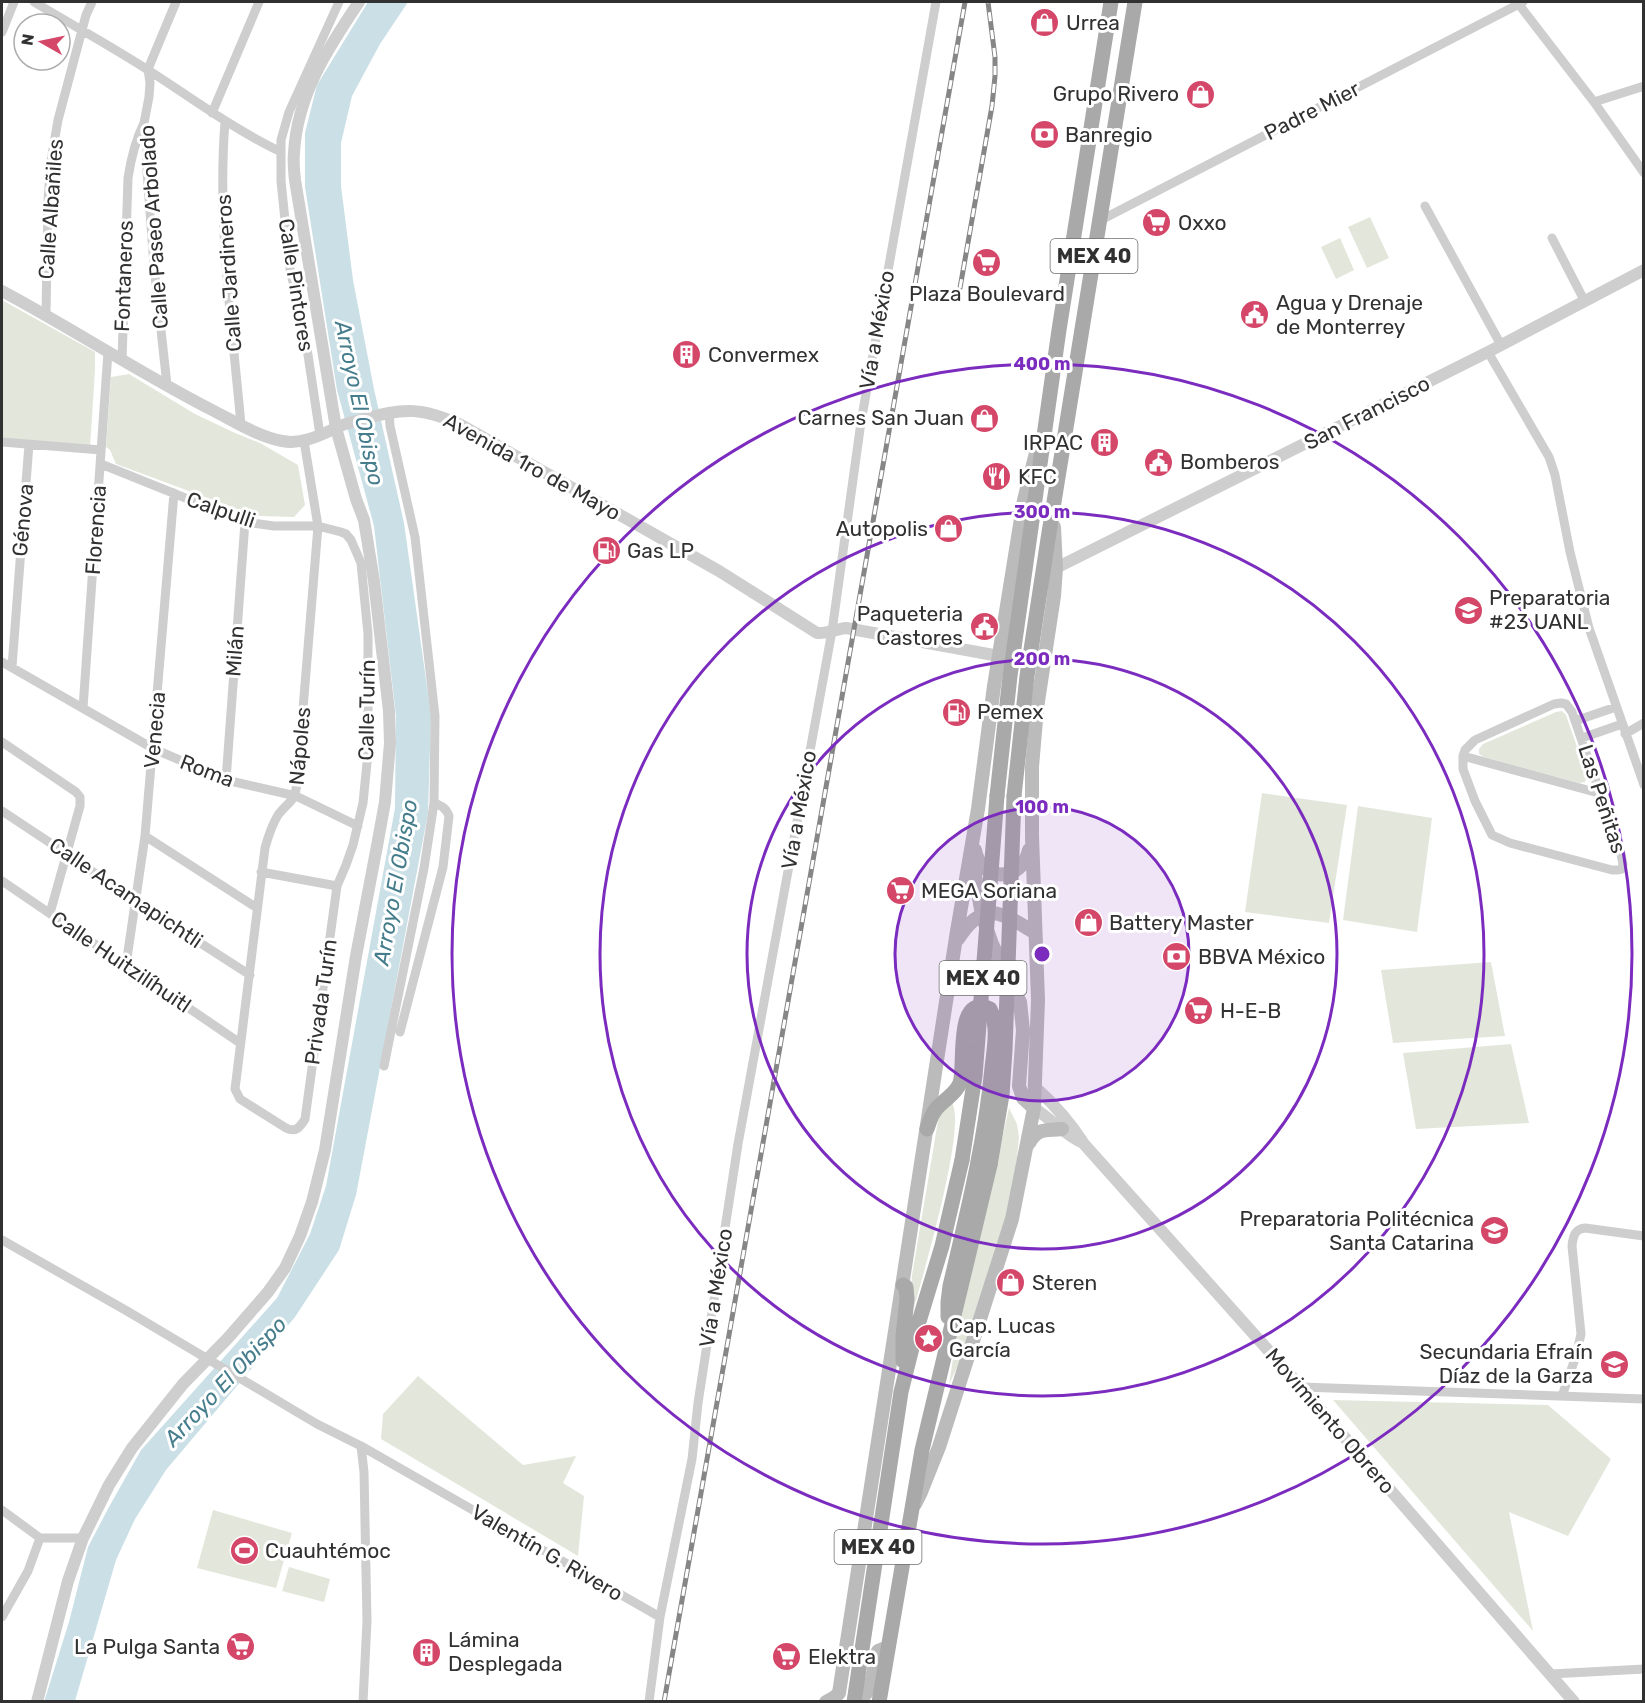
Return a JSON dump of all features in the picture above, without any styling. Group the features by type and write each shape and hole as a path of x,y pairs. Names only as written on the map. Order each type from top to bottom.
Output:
{"main road":[{"name":"MEX 40","path":"856,1701 903,1386 917,1328 942,1246 962,1160 975,1076 997,796 1010,676 1069,263 1111,2"},
{"name":"MEX 40","path":"879,1701 910,1511 929,1418 990,1165 1002,1095 1014,796 1027,676 1135,2"},
{"path":"826,1701 839,1693 1024,500 1035,454 1046,427"},
{"path":"910,1511 921,1492 939,1447 1012,1219 1034,1108 1038,1000 1034,932 1032,767 1037,708 1050,627 1056,568 1053,510"},
{"path":"974,833 977,859 986,869 999,874 1012,873 1023,865 1032,836"},
{"path":"972,847 982,915 992,944 1016,991 1021,1011 1023,1040 1019,1086 1023,1098 1034,1108"},
{"path":"954,953 957,940 967,926 982,915 994,913 1008,915 1034,932"},
{"path":"995,1029 998,1022 1005,1016 1021,1011 1038,1000"},
{"path":"927,1129 937,1107 952,1095 959,1085 962,1074 964,1028 970,1011 980,1006 990,1009 995,1029 989,1096 982,1144 948,1302 951,1331"},
{"path":"1005,1016 1023,1040"},
{"path":"1028,1145 1038,1132 1062,1129"},
{"path":"903,1285 906,1287 907,1299 903,1336 903,1386"},
{"path":"856,1701 868,1691 878,1651 888,1647"}],"street":[{"path":"2,32 14,2"},
{"path":"34,2 148,69 225,122 281,152"},
{"name":"Calle Albañiles","path":"46,314 51,161 58,120 86,15 92,2"},
{"path":"148,69 176,2"},
{"path":"212,113 259,2"},
{"name":"Calle Pintores","path":"320,435 304,334 290,269 281,181 281,140 290,112 339,2"},
{"path":"37,1701 68,1581 83,1538 109,1485 132,1448 183,1384 210,1360 268,1292 285,1268 312,1202 325,1150 352,978 385,802 390,743 374,581 364,520 356,499 338,427 295,180 294,153 298,125 310,84 359,2"},
{"name":"Vía a México","path":"660,1617 692,1459 698,1403 738,1144 832,631 861,422 936,2"},
{"path":"1520,2 1644,173"},
{"name":"Padre Mier","path":"1101,220 1520,2"},
{"name":"Calle Paseo Arbolado","path":"148,69 150,90 144,123 147,139 154,266 167,385"},
{"path":"1594,102 1644,86"},
{"name":"Calle Jardineros","path":"225,122 222,182 226,258 241,424"},
{"name":"Fontaneros","path":"122,360 128,178 133,149 144,123"},
{"path":"1425,206 1501,345"},
{"path":"1552,238 1584,300"},
{"name":"San Francisco","path":"1056,568 1488,352 1644,270"},
{"name":"Avenida 1ro de Mayo","path":"2,291 167,385 269,438 285,442 304,441 338,427 386,412 411,410 438,415 461,425 719,571 817,633 846,628 999,656"},
{"name":"Florencia","path":"83,708 108,351"},
{"path":"1488,352 1549,457 1557,483 1570,552 1589,628 1643,784"},
{"path":"384,1066 424,868 434,803 435,716 415,537 386,412"},
{"name":"Nápoles","path":"235,1083 265,848 270,830 278,815 296,796 318,526 304,441"},
{"path":"2,442 101,450"},
{"name":"Génova","path":"12,668 29,444"},
{"name":"Calpulli","path":"101,464 245,522 274,526 318,526 346,534"},
{"name":"Venecia","path":"126,965 146,836 174,493"},
{"name":"Milán","path":"226,780 245,522"},
{"name":"Calle Turín","path":"337,886 358,826 363,803 368,753 368,634 361,563 355,547 346,534"},
{"name":"Roma","path":"2,662 154,749 226,780 296,796 358,826"},
{"name":"Las Peñitas","path":"1554,704 1566,704 1572,712 1581,738 1622,854 1623,864 1620,870 1612,870 1510,843 1492,835 1463,769 1463,756 1469,744 1554,704"},
{"path":"1575,721 1617,707"},
{"path":"1625,734 1644,723"},
{"path":"1581,738 1622,724"},
{"path":"2,742 80,797 80,806 50,913"},
{"path":"1463,756 1602,794"},
{"path":"400,1032 443,867 449,816 443,806 434,803"},
{"name":"Calle Acamapichtli","path":"2,811 250,975"},
{"path":"146,836 257,908"},
{"path":"261,872 337,886"},
{"name":"Calle Huitzilíhuitl","path":"2,881 240,1043"},
{"name":"Privada Turín","path":"235,1083 235,1091 240,1099 286,1128 298,1129 304,1119 337,886"},
{"name":"Movimiento Obrero","path":"1035,1087 1068,1120 1084,1144 1301,1387 1574,1701"},
{"name":"Movimiento Obrero","path":"1034,1108 1084,1144"},
{"path":"1562,1396 1580,1344 1573,1237 1580,1228 1644,1236"},
{"name":"Valentín G. Rivero","path":"2,1240 317,1424 361,1446 660,1617"},
{"path":"1301,1387 1644,1399"},
{"path":"361,1446 364,1472 367,1621 363,1701"},
{"path":"2,1510 40,1538 83,1538"},
{"path":"2,1617 28,1570 40,1538"},
{"path":"649,1701 660,1617"},
{"path":"1551,1674 1644,1669"}],"shaded area":[{"path":"1370,217 1389,258 1367,268 1348,227"},
{"path":"1340,238 1354,270 1336,279 1321,247"},
{"path":"2,300 95,352 90,448 2,438"},
{"path":"129,374 195,414 260,443 298,465 305,505 294,517 260,516 116,464 110,450 106,447 111,377"},
{"path":"1562,711 1566,715 1587,776 1585,782 1579,783 1479,754 1479,749 1483,744"},
{"path":"1262,793 1347,805 1329,923 1245,912"},
{"path":"1358,806 1432,818 1417,932 1343,920"},
{"path":"1491,962 1505,1036 1393,1043 1381,970"},
{"path":"1511,1044 1529,1123 1416,1129 1403,1053"},
{"path":"952,1103 955,1118 947,1177 930,1250 907,1331 912,1275 938,1121 941,1113"},
{"path":"1009,1108 1017,1124 1019,1137 1016,1169 1007,1214 960,1362 949,1384 955,1346"},
{"path":"418,1376 523,1465 576,1456 563,1483 584,1496 578,1556 381,1439 383,1414"},
{"path":"1333,1400 1548,1405 1611,1459 1568,1536 1509,1512 1533,1631"},
{"name":"Cuauhtémoc","path":"213,1510 292,1533 276,1588 197,1568"},
{"path":"289,1567 330,1579 324,1602 282,1591"}],"water":[{"name":"Arroyo El Obispo","path":"368,2 408,2 380,44 352,96 341,143 341,186 353,280 374,389 404,523 431,715 428,813 356,1195 339,1250 295,1317 166,1470 135,1519 116,1560 75,1701 44,1702 69,1622 88,1547 109,1507 141,1450 277,1298 310,1234 326,1186 395,808 396,716 374,526 337,390 305,187 305,133 317,85"}],"railway":[{"path":"664,1702 965,2"},
{"path":"960,288 992,106 995,76 988,2"}],"place":[{"name":"Urrea","path":"1045,23"},
{"name":"Grupo Rivero","path":"1200,94"},
{"name":"Banregio","path":"1044,135"},
{"name":"Oxxo","path":"1157,223"},
{"name":"Plaza Boulevard","path":"987,263"},
{"name":"Agua y Drenaje de Monterrey","path":"1255,315"},
{"name":"Convermex","path":"687,355"},
{"name":"Carnes San Juan","path":"985,418"},
{"name":"IRPAC","path":"1104,443"},
{"name":"Bomberos","path":"1159,462"},
{"name":"KFC","path":"997,477"},
{"name":"Autopolis","path":"949,529"},
{"name":"Gas LP","path":"606,551"},
{"name":"Preparatoria #23 UANL","path":"1468,610"},
{"name":"Paqueteria Castores","path":"984,626"},
{"name":"Pemex","path":"956,712"},
{"name":"MEGA Soriana","path":"900,891"},
{"name":"Battery Master","path":"1088,923"},
{"name":"BBVA México","path":"1177,957"},
{"name":"H-E-B","path":"1199,1011"},
{"name":"Preparatoria Politécnica Santa Catarina","path":"1495,1231"},
{"name":"Steren","path":"1011,1283"},
{"name":"Cap. Lucas García","path":"928,1338"},
{"name":"Secundaria Efraín Díaz de la Garza","path":"1614,1364"},
{"name":"Cuauhtémoc","path":"244,1551"},
{"name":"La Pulga Santa","path":"241,1647"},
{"name":"Lámina Desplegada","path":"427,1652"},
{"name":"Elektra","path":"787,1657"}]}
